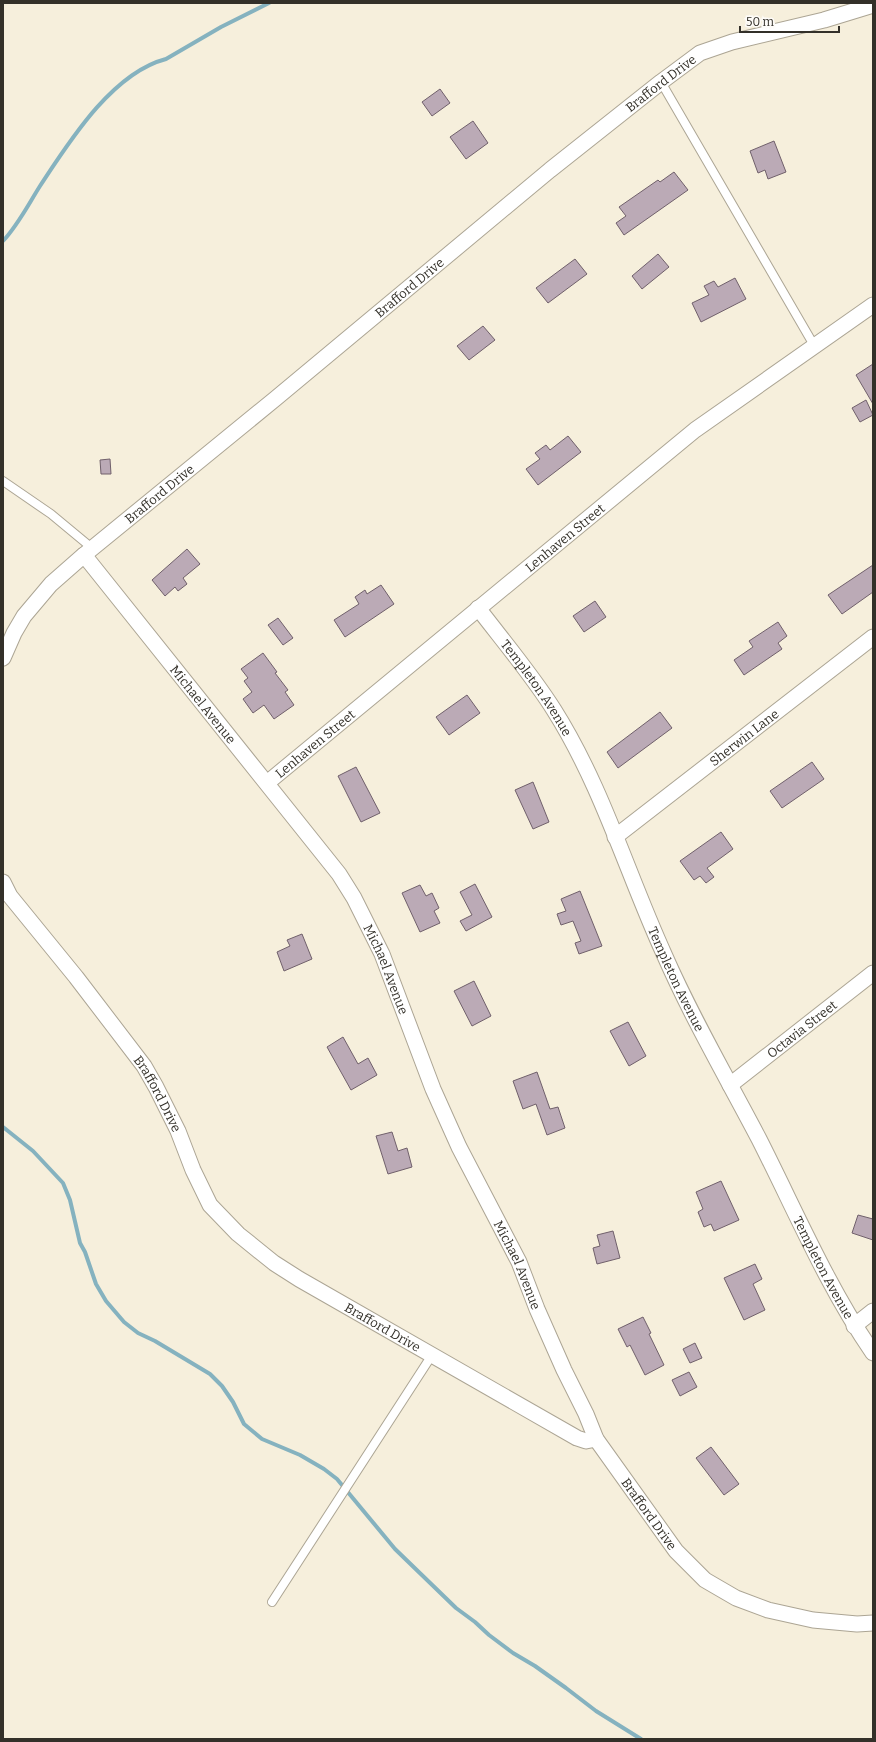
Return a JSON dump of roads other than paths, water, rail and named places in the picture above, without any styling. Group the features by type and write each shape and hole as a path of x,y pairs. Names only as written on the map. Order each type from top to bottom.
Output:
{"street":[{"name":"Brafford Drive","path":"3,658 14,633 24,616 51,584 553,167 661,82 700,53 732,42 824,20 873,6"},
{"name":"Lenhaven Street","path":"267,783 695,430 873,305"},
{"name":"Michael Avenue","path":"88,552 339,874 354,898 382,954 436,1096 459,1147 519,1262 537,1309 564,1370 586,1414 596,1439"},
{"name":"Templeton Avenue","path":"478,608 555,711 594,786 664,955 703,1034 763,1147 837,1297 854,1326 873,1353"},
{"name":"Sherwin Lane","path":"615,837 873,638"},
{"name":"Brafford Drive","path":"3,882 10,896 76,977 144,1066 178,1131 193,1170 210,1205 238,1234 274,1263 432,1355 577,1438 586,1441 596,1439 676,1551 705,1580 736,1598 768,1610 813,1620 873,1624"},
{"name":"Octavia Street","path":"730,1085 873,973"},
{"path":"854,1326 873,1311"}],"lane":[{"path":"661,82 815,347"},
{"path":"3,481 51,514 88,552"},
{"path":"272,1602 432,1355"}],"waterway":[{"path":"3,241 18,222 40,186 78,130 110,94 128,79 146,67 166,59 221,27 269,3"},
{"path":"3,1127 33,1151 63,1183 70,1200 80,1243 85,1252 96,1284 106,1301 124,1322 138,1333 155,1341 210,1374 222,1386 233,1402 244,1424 262,1439 300,1455 324,1469 337,1479 395,1549 456,1608 489,1635 513,1653 535,1666 566,1688 596,1711 641,1739"}]}
